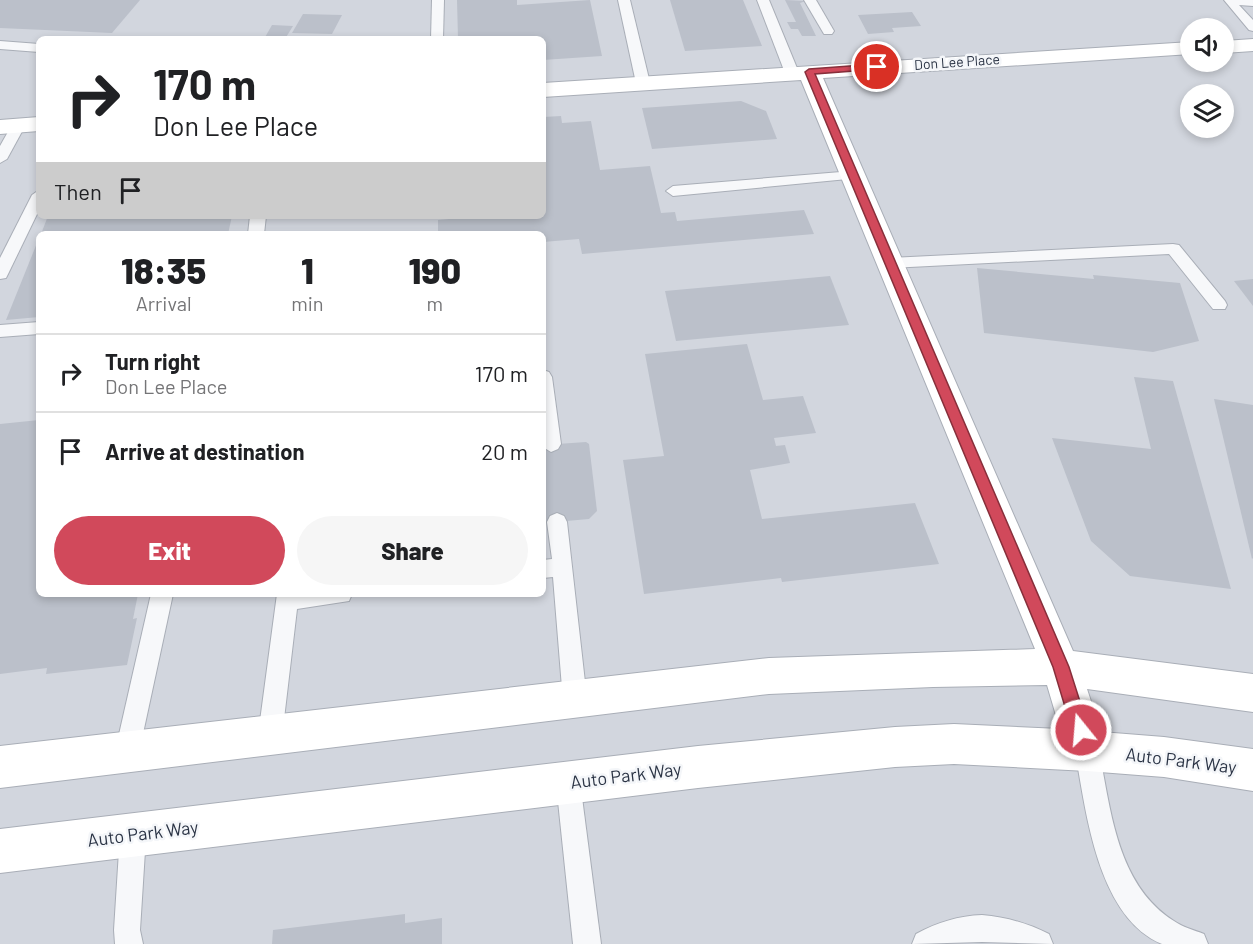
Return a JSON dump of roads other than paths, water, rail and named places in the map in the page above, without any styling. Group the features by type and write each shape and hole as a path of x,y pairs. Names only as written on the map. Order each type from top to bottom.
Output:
{"street":[{"path":"1234,46 1253,45"},
{"name":"Don Lee Place","path":"546,90 1180,49"},
{"path":"801,72 853,175 1061,667 1087,751"},
{"path":"0,767 769,676 933,669 1061,667 1253,693"},
{"name":"Auto Park Way","path":"0,851 568,782 895,747 954,744 1087,751 1164,757 1253,770"}],"lane":[{"path":"436,36 438,0"},
{"path":"624,0 643,83"},
{"path":"763,0 801,72"},
{"path":"810,0 828,30"},
{"path":"1253,2 1229,1 1253,27"},
{"path":"0,45 36,48"},
{"path":"0,159 19,126"},
{"path":"673,191 853,175"},
{"path":"0,274 36,201"},
{"path":"890,263 1173,249 1219,305"},
{"path":"0,331 36,328"},
{"path":"546,402 551,444"},
{"path":"557,522 553,567 575,700"},
{"path":"127,753 161,597"},
{"path":"270,736 288,597"},
{"path":"1087,751 1109,858 1121,886 1133,904 1152,922 1179,940 1194,944"},
{"path":"568,782 587,944"},
{"path":"129,944 127,930 133,835"},
{"path":"926,944 957,931 992,928 1030,938 1039,944"}]}
